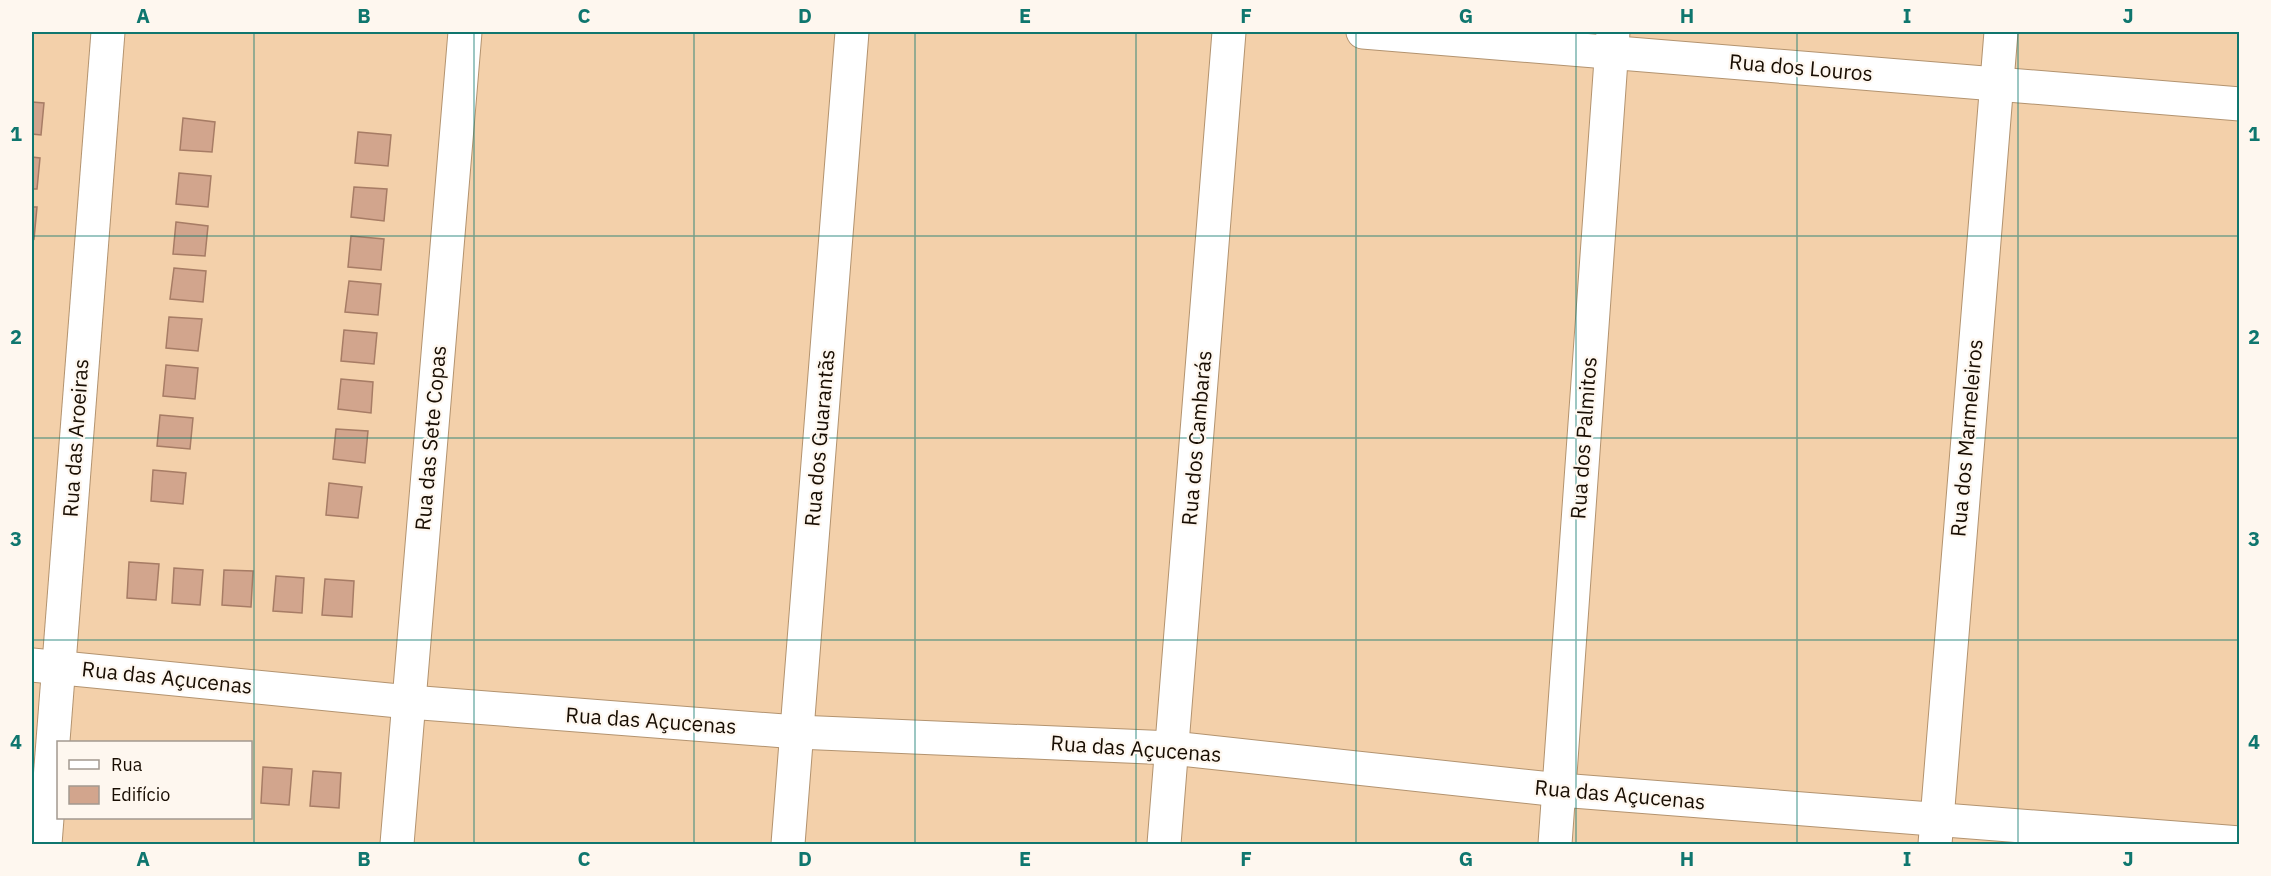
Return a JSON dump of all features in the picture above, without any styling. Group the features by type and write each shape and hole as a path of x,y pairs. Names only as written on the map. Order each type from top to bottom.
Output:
{"street":[{"name":"Rua das Aroeiras","path":"45,844 45,667 108,32"},
{"name":"Rua das Sete Copas","path":"397,844 465,32"},
{"name":"Rua dos Guarantãs","path":"788,844 852,32"},
{"name":"Rua dos Cambarás","path":"1164,844 1229,32"},
{"name":"Rua dos Louros","path":"1363,32 1612,42 1996,84 2240,104"},
{"name":"Rua dos Marmeleiros","path":"1935,832 2001,32"},
{"name":"Rua dos Palmitos","path":"1555,844 1612,42"},
{"name":"Rua das Açucenas","path":"45,667 409,702 797,732 1172,748 1935,832 2240,843"}],"building":[{"path":"32,102 44,103 41,135 32,134"},
{"path":"183,118 215,122 212,152 180,150"},
{"path":"358,132 391,135 388,166 355,163"},
{"path":"32,157 40,158 37,189 32,189"},
{"path":"179,173 211,176 208,207 176,204"},
{"path":"354,187 387,189 384,221 351,217"},
{"path":"32,207 37,207 34,239 32,238"},
{"path":"176,222 208,226 205,256 173,254"},
{"path":"351,236 384,239 381,270 348,267"},
{"path":"174,268 206,271 203,302 170,299"},
{"path":"349,281 381,284 378,315 345,312"},
{"path":"169,317 202,319 198,351 166,348"},
{"path":"344,330 377,333 374,364 341,361"},
{"path":"166,365 198,368 195,399 163,396"},
{"path":"341,379 373,382 371,413 338,409"},
{"path":"160,415 193,418 190,449 157,446"},
{"path":"336,429 368,431 365,463 333,459"},
{"path":"153,470 186,473 183,504 151,501"},
{"path":"329,483 362,487 358,518 326,515"},
{"path":"129,562 159,564 156,600 127,598"},
{"path":"174,568 203,570 200,605 172,603"},
{"path":"224,570 253,571 251,607 222,605"},
{"path":"276,576 304,578 302,613 273,611"},
{"path":"325,579 354,581 352,617 322,615"},
{"path":"263,767 292,769 289,805 261,803"},
{"path":"313,771 341,773 339,808 310,806"}]}
